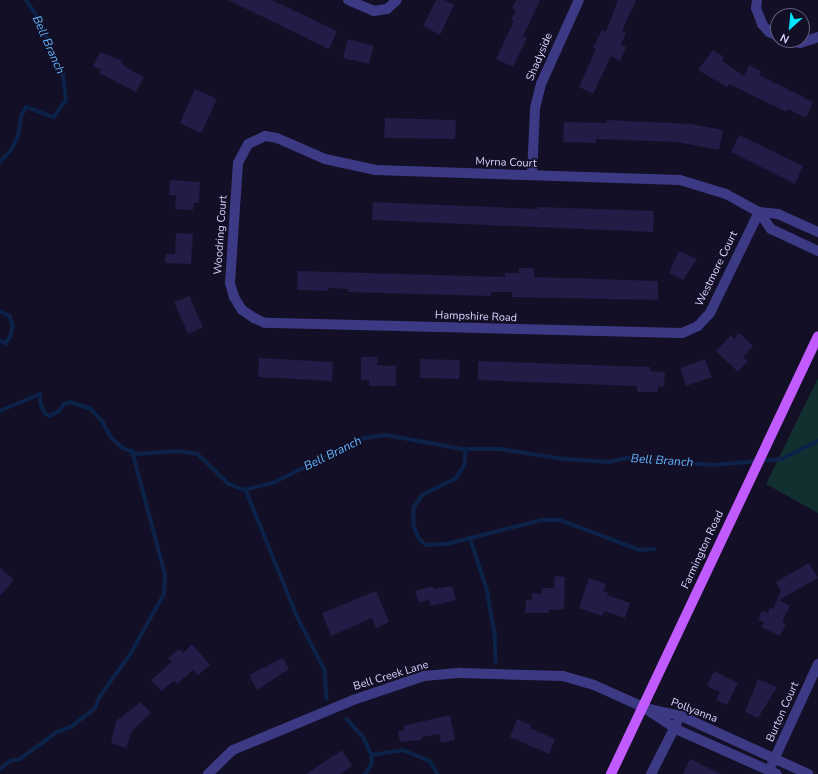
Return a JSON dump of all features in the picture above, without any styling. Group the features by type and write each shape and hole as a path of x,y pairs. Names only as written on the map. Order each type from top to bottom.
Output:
{"main road":[{"name":"Farmington Road","path":"611,774 818,336"}],"street":[{"path":"348,0 374,11 387,9 397,0"},
{"name":"Shadyside","path":"532,175 536,108 540,84 579,0"},
{"path":"757,0 756,8 762,24 770,32"},
{"name":"Myrna Court","path":"252,141 265,136 277,138 325,159 376,170 680,180 726,194 759,212 778,214 818,232"},
{"name":"Woodring Court","path":"252,141 243,150 238,163 230,275 231,290 237,304 254,318 273,324 309,324"},
{"name":"Myrna Court","path":"759,212 771,229 818,251"},
{"name":"Westmore Court","path":"642,333 682,333 704,321 710,313 759,212"},
{"name":"Hampshire Road","path":"309,324 642,333"},
{"name":"Burton Court","path":"773,772 775,759 818,664"},
{"name":"Bell Creek Lane","path":"208,774 225,756 246,744 353,700 430,675 461,673 563,676 594,685 642,707"},
{"name":"Pollyanna","path":"642,707 681,716 808,774"},
{"name":"Pollyanna","path":"642,707 673,727 773,772"},
{"path":"652,774 673,727 681,716"}],"green space":[{"path":"818,378 818,513 766,484"}],"building":[{"path":"228,0 272,0 337,31 329,49"},
{"path":"436,0 444,0 454,5 440,35 423,26"},
{"path":"516,0 540,0 523,36 527,38 513,67 496,59 514,21 511,20 516,10 512,8"},
{"path":"618,0 636,0 622,31 626,33 621,45 626,47 620,61 611,56 593,94 579,87 596,49 593,48 602,30 606,32"},
{"path":"348,39 374,46 369,64 343,58"},
{"path":"713,50 724,57 722,61 744,76 749,65 761,71 759,75 813,102 806,118 788,109 787,112 729,84 727,87 698,70"},
{"path":"100,52 123,61 121,63 144,77 136,92 99,73 101,70 93,66"},
{"path":"195,89 217,99 201,133 180,123"},
{"path":"385,118 456,120 455,139 384,138"},
{"path":"607,120 691,124 723,130 719,150 677,142 596,139 596,143 563,142 564,122 607,123"},
{"path":"739,135 803,166 795,184 731,152"},
{"path":"170,180 200,182 199,203 194,203 193,210 175,209 176,195 169,195"},
{"path":"373,202 538,209 538,207 654,211 653,232 372,220"},
{"path":"176,233 193,234 191,264 165,263 166,254 175,254"},
{"path":"679,251 697,259 683,280 669,273"},
{"path":"519,268 534,268 534,277 658,281 658,300 512,297 512,292 491,292 491,296 348,292 348,289 329,288 328,291 297,290 298,271 505,277 505,273 519,273"},
{"path":"189,296 203,327 188,334 174,302"},
{"path":"739,333 753,346 743,357 748,361 738,372 716,351 731,335 734,339"},
{"path":"361,357 378,357 377,365 396,366 396,386 369,386 369,380 361,380"},
{"path":"259,358 333,362 332,381 258,377"},
{"path":"420,359 460,360 459,379 420,378"},
{"path":"705,359 712,377 686,386 680,368"},
{"path":"478,361 650,367 650,371 665,372 664,387 658,386 658,392 637,392 637,386 478,380"},
{"path":"809,563 818,578 779,600 790,606 782,622 786,624 780,636 761,627 764,622 758,620 762,611 768,613 770,608 773,609 781,591 776,582"},
{"path":"0,568 14,580 0,596"},
{"path":"555,576 565,577 564,609 549,610 549,613 525,613 526,600 532,600 532,593 542,594 542,588 554,588"},
{"path":"589,578 606,584 603,591 608,592 607,595 630,603 625,618 604,611 602,616 579,608"},
{"path":"433,586 433,589 452,586 456,600 431,606 429,600 419,603 415,591"},
{"path":"376,591 389,622 376,628 372,618 331,636 322,613"},
{"path":"192,644 210,665 198,675 193,670 177,684 174,681 161,691 151,680 172,662 168,658 179,649 183,653"},
{"path":"283,658 289,669 257,690 249,675"},
{"path":"714,671 738,683 727,705 716,700 720,692 707,686"},
{"path":"758,679 777,687 758,718 745,712"},
{"path":"141,702 151,713 132,731 126,748 111,743 116,721"},
{"path":"450,715 455,740 441,743 439,734 422,737 422,740 400,742 398,731 404,730 403,726"},
{"path":"517,719 531,725 530,728 555,739 549,754 510,737"},
{"path":"342,750 352,766 340,774 306,774"},
{"path":"690,759 721,774 683,774"}],"waterway":[{"name":"Bell Branch","path":"0,162 11,150 18,136 21,117 26,107 54,117 66,100 63,75 38,18 26,0"},
{"name":"Bell Branch","path":"0,311 10,316 13,326 11,336 6,344 0,341"},
{"name":"Bell Branch","path":"0,411 40,394 41,404 45,413 50,416 59,411 64,404 71,402 91,409 103,422 111,437 123,448 137,454 179,451 198,454 229,484 245,490 275,482 364,438 386,435 462,449 500,449 564,459 609,462 627,458 713,465 782,459 818,441"},
{"path":"466,449 465,465 456,479 423,495 414,508 414,526 419,538 426,545 447,544 542,520 560,520 640,550 654,549"},
{"path":"0,769 10,761 20,759 57,732 71,727 95,708 99,698 131,653 164,594 165,575 132,451"},
{"path":"246,490 298,618 325,670 327,699"},
{"path":"470,537 487,589 495,633 496,662"},
{"path":"347,719 364,738 372,755 372,764 366,774"},
{"path":"372,755 403,750 430,761 438,774"}]}
